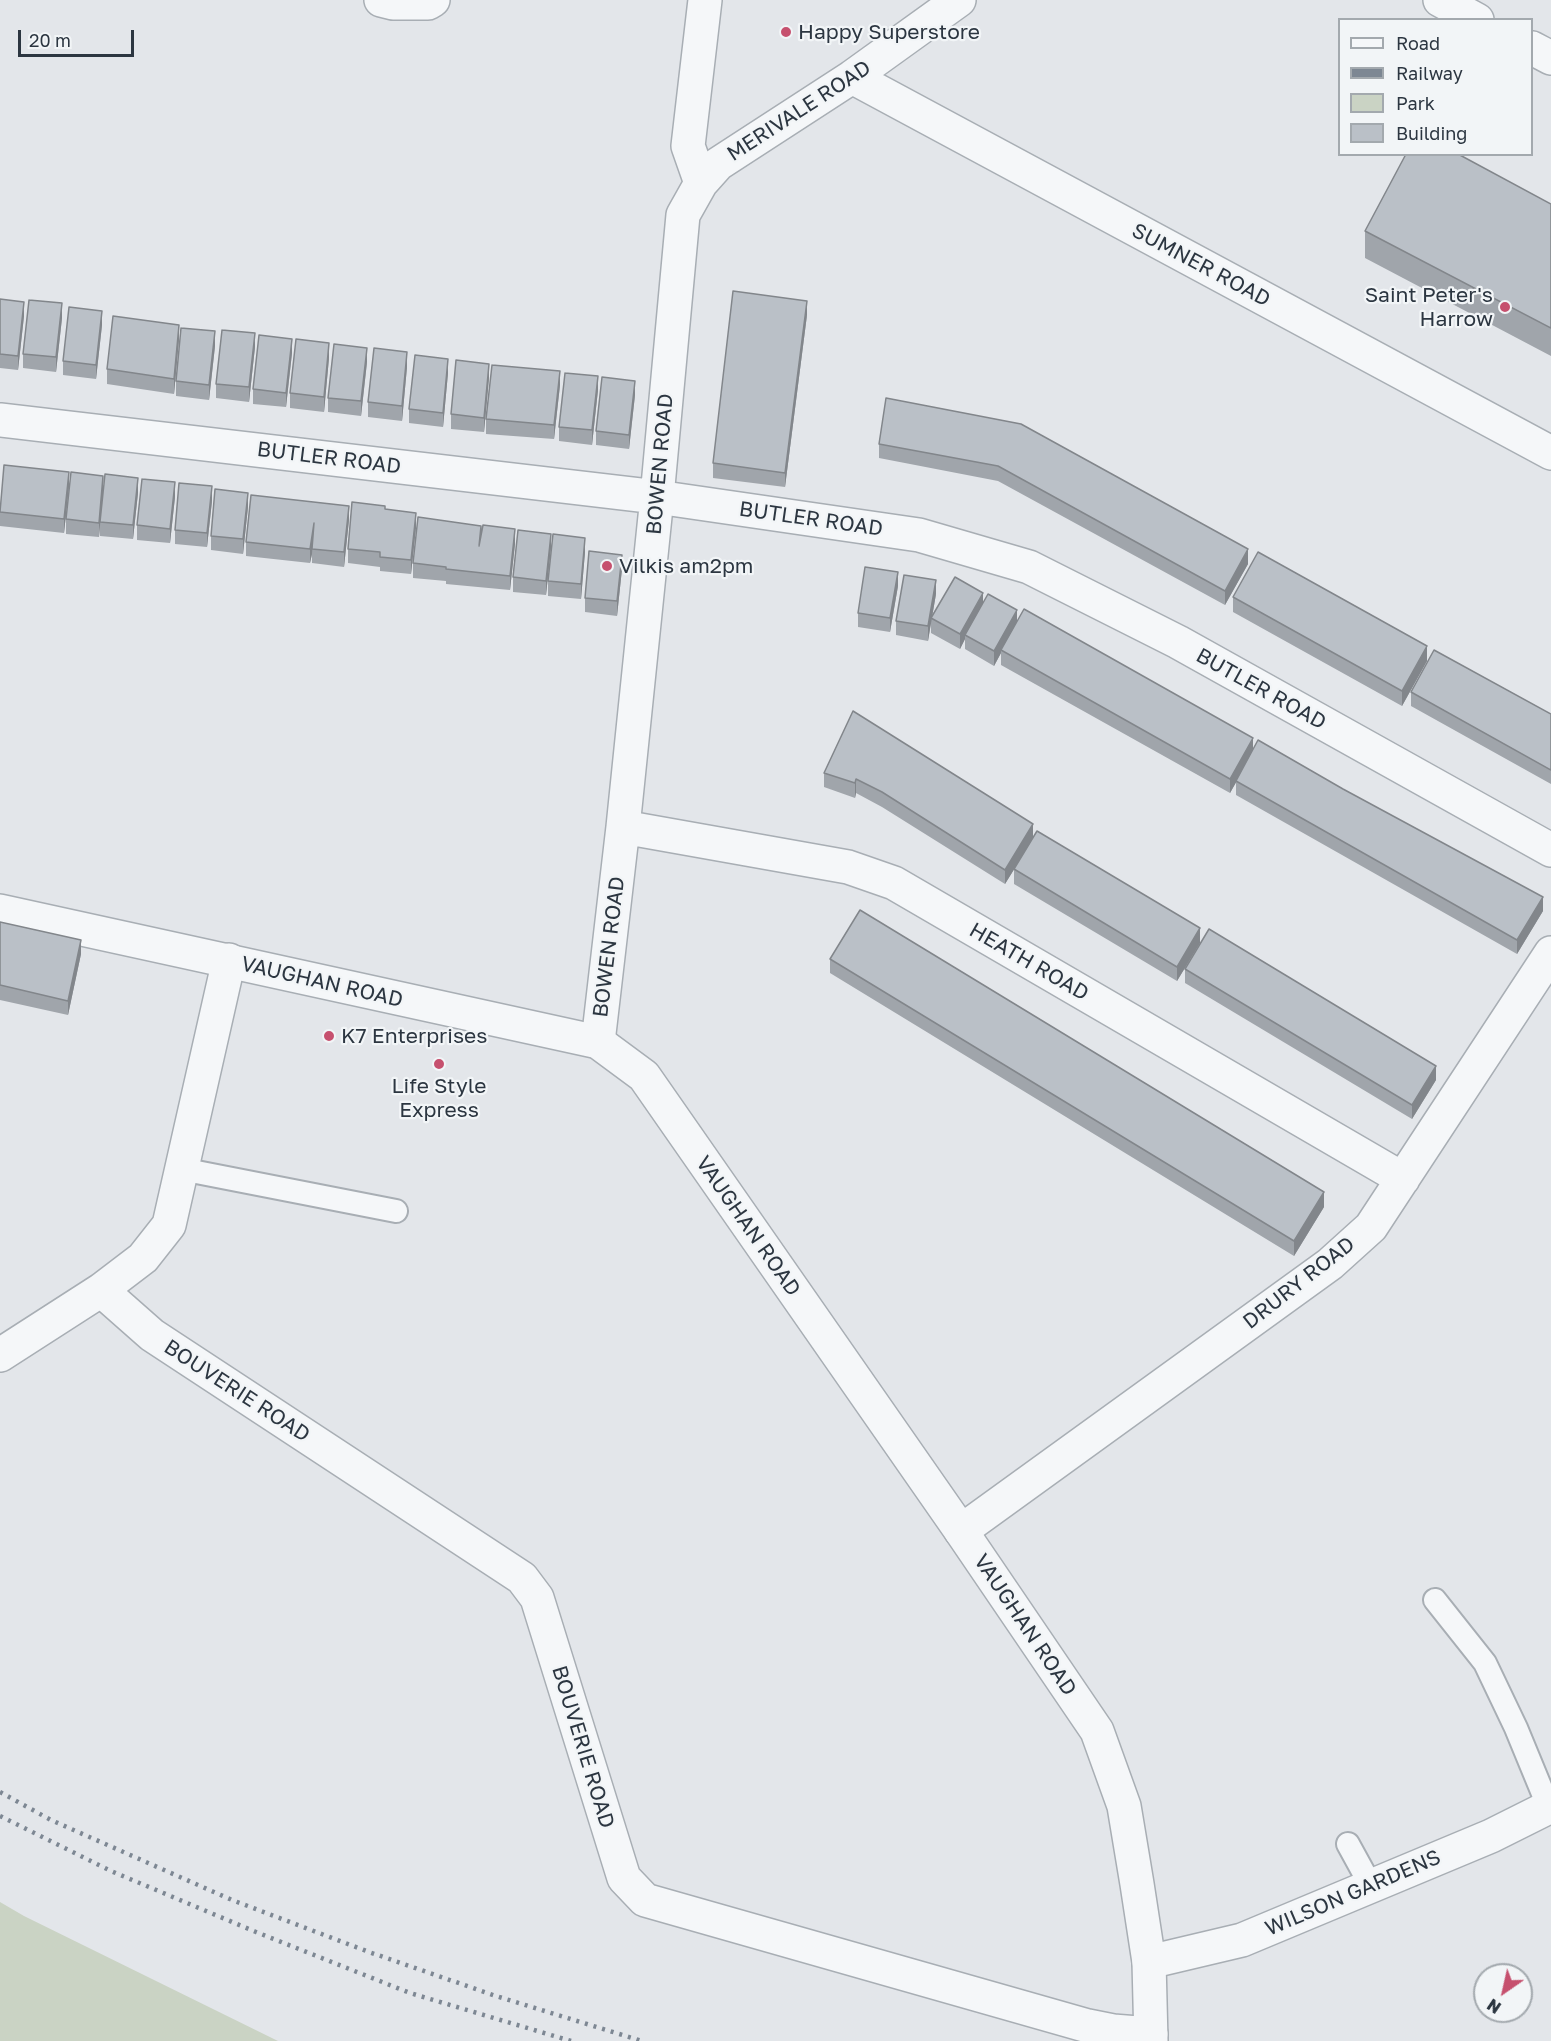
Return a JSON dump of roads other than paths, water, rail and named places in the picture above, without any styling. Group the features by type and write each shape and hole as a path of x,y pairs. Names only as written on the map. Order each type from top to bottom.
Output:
{"street":[{"path":"381,0 393,3 428,3 434,0"},
{"path":"701,183 688,146 705,0"},
{"name":"MERIVALE ROAD","path":"701,183 717,164 852,77 959,0"},
{"path":"1440,0 1473,18"},
{"path":"1533,49 1551,58"},
{"name":"SUMNER ROAD","path":"852,77 1551,453"},
{"name":"BOWEN ROAD","path":"598,1042 657,497 682,215 701,183"},
{"name":"BUTLER ROAD","path":"0,420 657,497 919,535 1029,567 1178,642 1551,850"},
{"name":"HEATH ROAD","path":"623,827 848,867 894,884 1403,1179"},
{"name":"VAUGHAN ROAD","path":"0,911 229,960 443,1010 598,1042 644,1076 1097,1731 1124,1806 1149,1962 1150,2038"},
{"name":"DRURY ROAD","path":"961,1532 1330,1264 1371,1227 1551,953"},
{"path":"0,1355 101,1290 143,1258 169,1225 229,960"},
{"name":"BOUVERIE ROAD","path":"101,1290 152,1335 522,1578 537,1598 624,1878 645,1900 1088,2026 1150,2038"},
{"name":"WILSON GARDENS","path":"1149,1962 1242,1940 1491,1836 1550,1807"}],"lane":[{"path":"181,1169 396,1211"},
{"path":"1435,1600 1485,1664 1550,1807"},
{"path":"1348,1844 1371,1886"}],"railway":[{"path":"0,1792 51,1820 232,1900 369,1952 496,1996 642,2041"},
{"path":"0,1816 111,1871 410,1993 571,2041"}],"place":[{"name":"Happy Superstore","path":"786,32"},
{"name":"Saint Peter's Harrow","path":"1505,307"},
{"name":"Vilkis am2pm","path":"607,566"},
{"name":"K7 Enterprises","path":"329,1036"},
{"name":"Life Style Express","path":"439,1064"}]}
